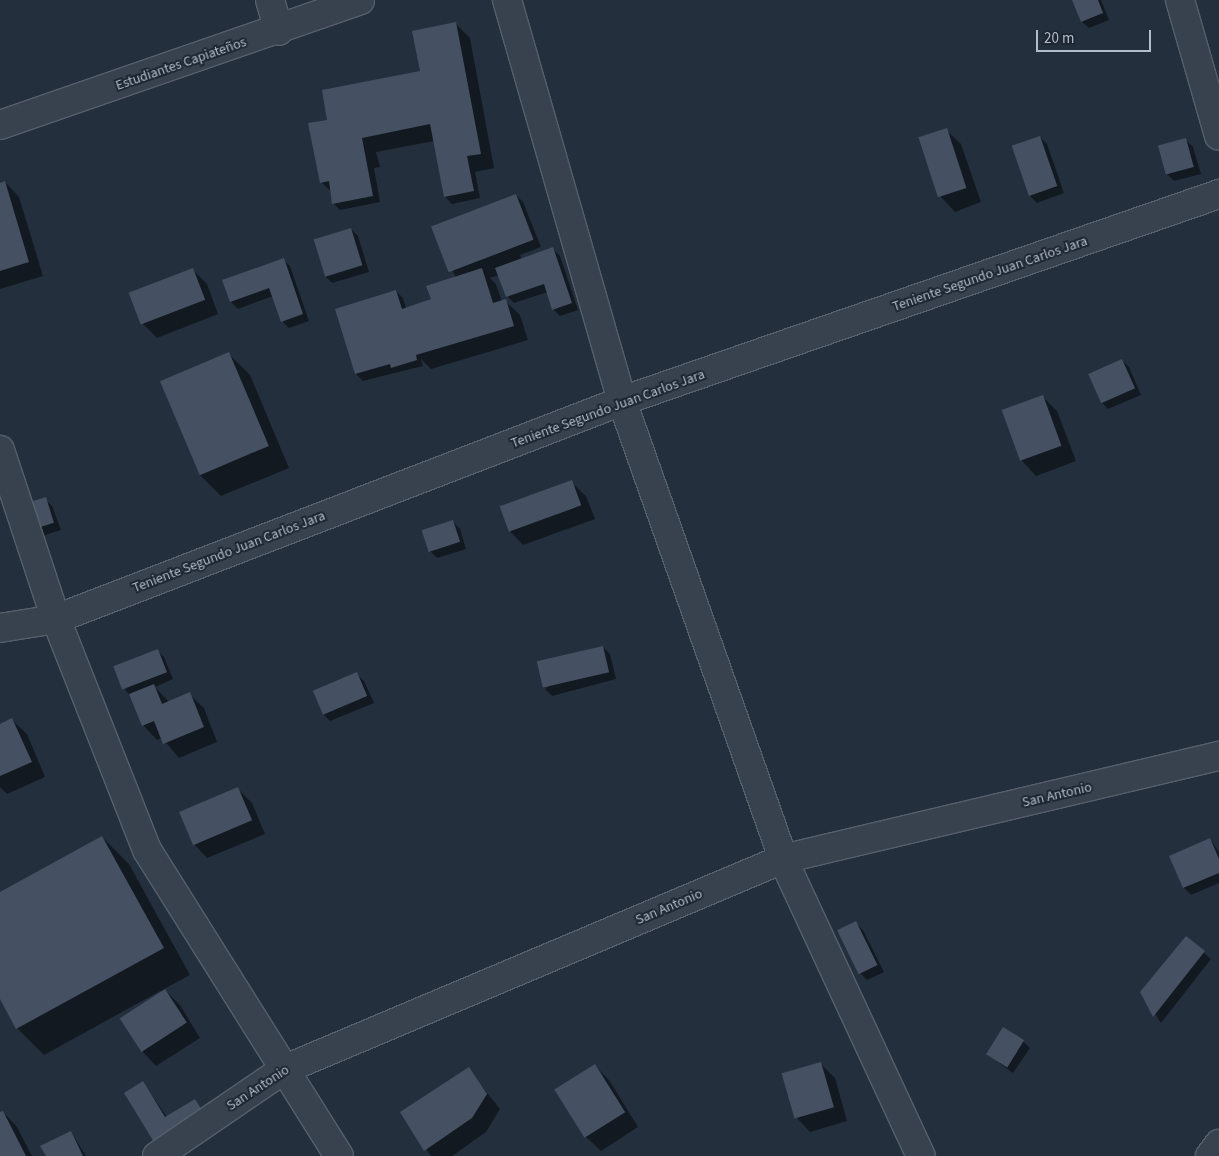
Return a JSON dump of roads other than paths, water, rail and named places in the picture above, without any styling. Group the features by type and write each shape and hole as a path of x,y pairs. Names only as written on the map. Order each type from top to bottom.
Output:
{"street":[{"path":"270,0 280,30"},
{"name":"Estudiantes Capiateños","path":"0,125 280,30 360,0"},
{"path":"507,0 622,402 783,859 921,1156"},
{"path":"1180,0 1219,136"},
{"name":"Teniente Segundo Juan Carlos Jara","path":"0,628 56,619 622,402 1219,194"},
{"path":"0,450 56,619 147,850 282,1070 339,1156"},
{"name":"San Antonio","path":"157,1156 282,1070 783,859 1219,756"},
{"path":"1210,1156 1219,1144"}]}
